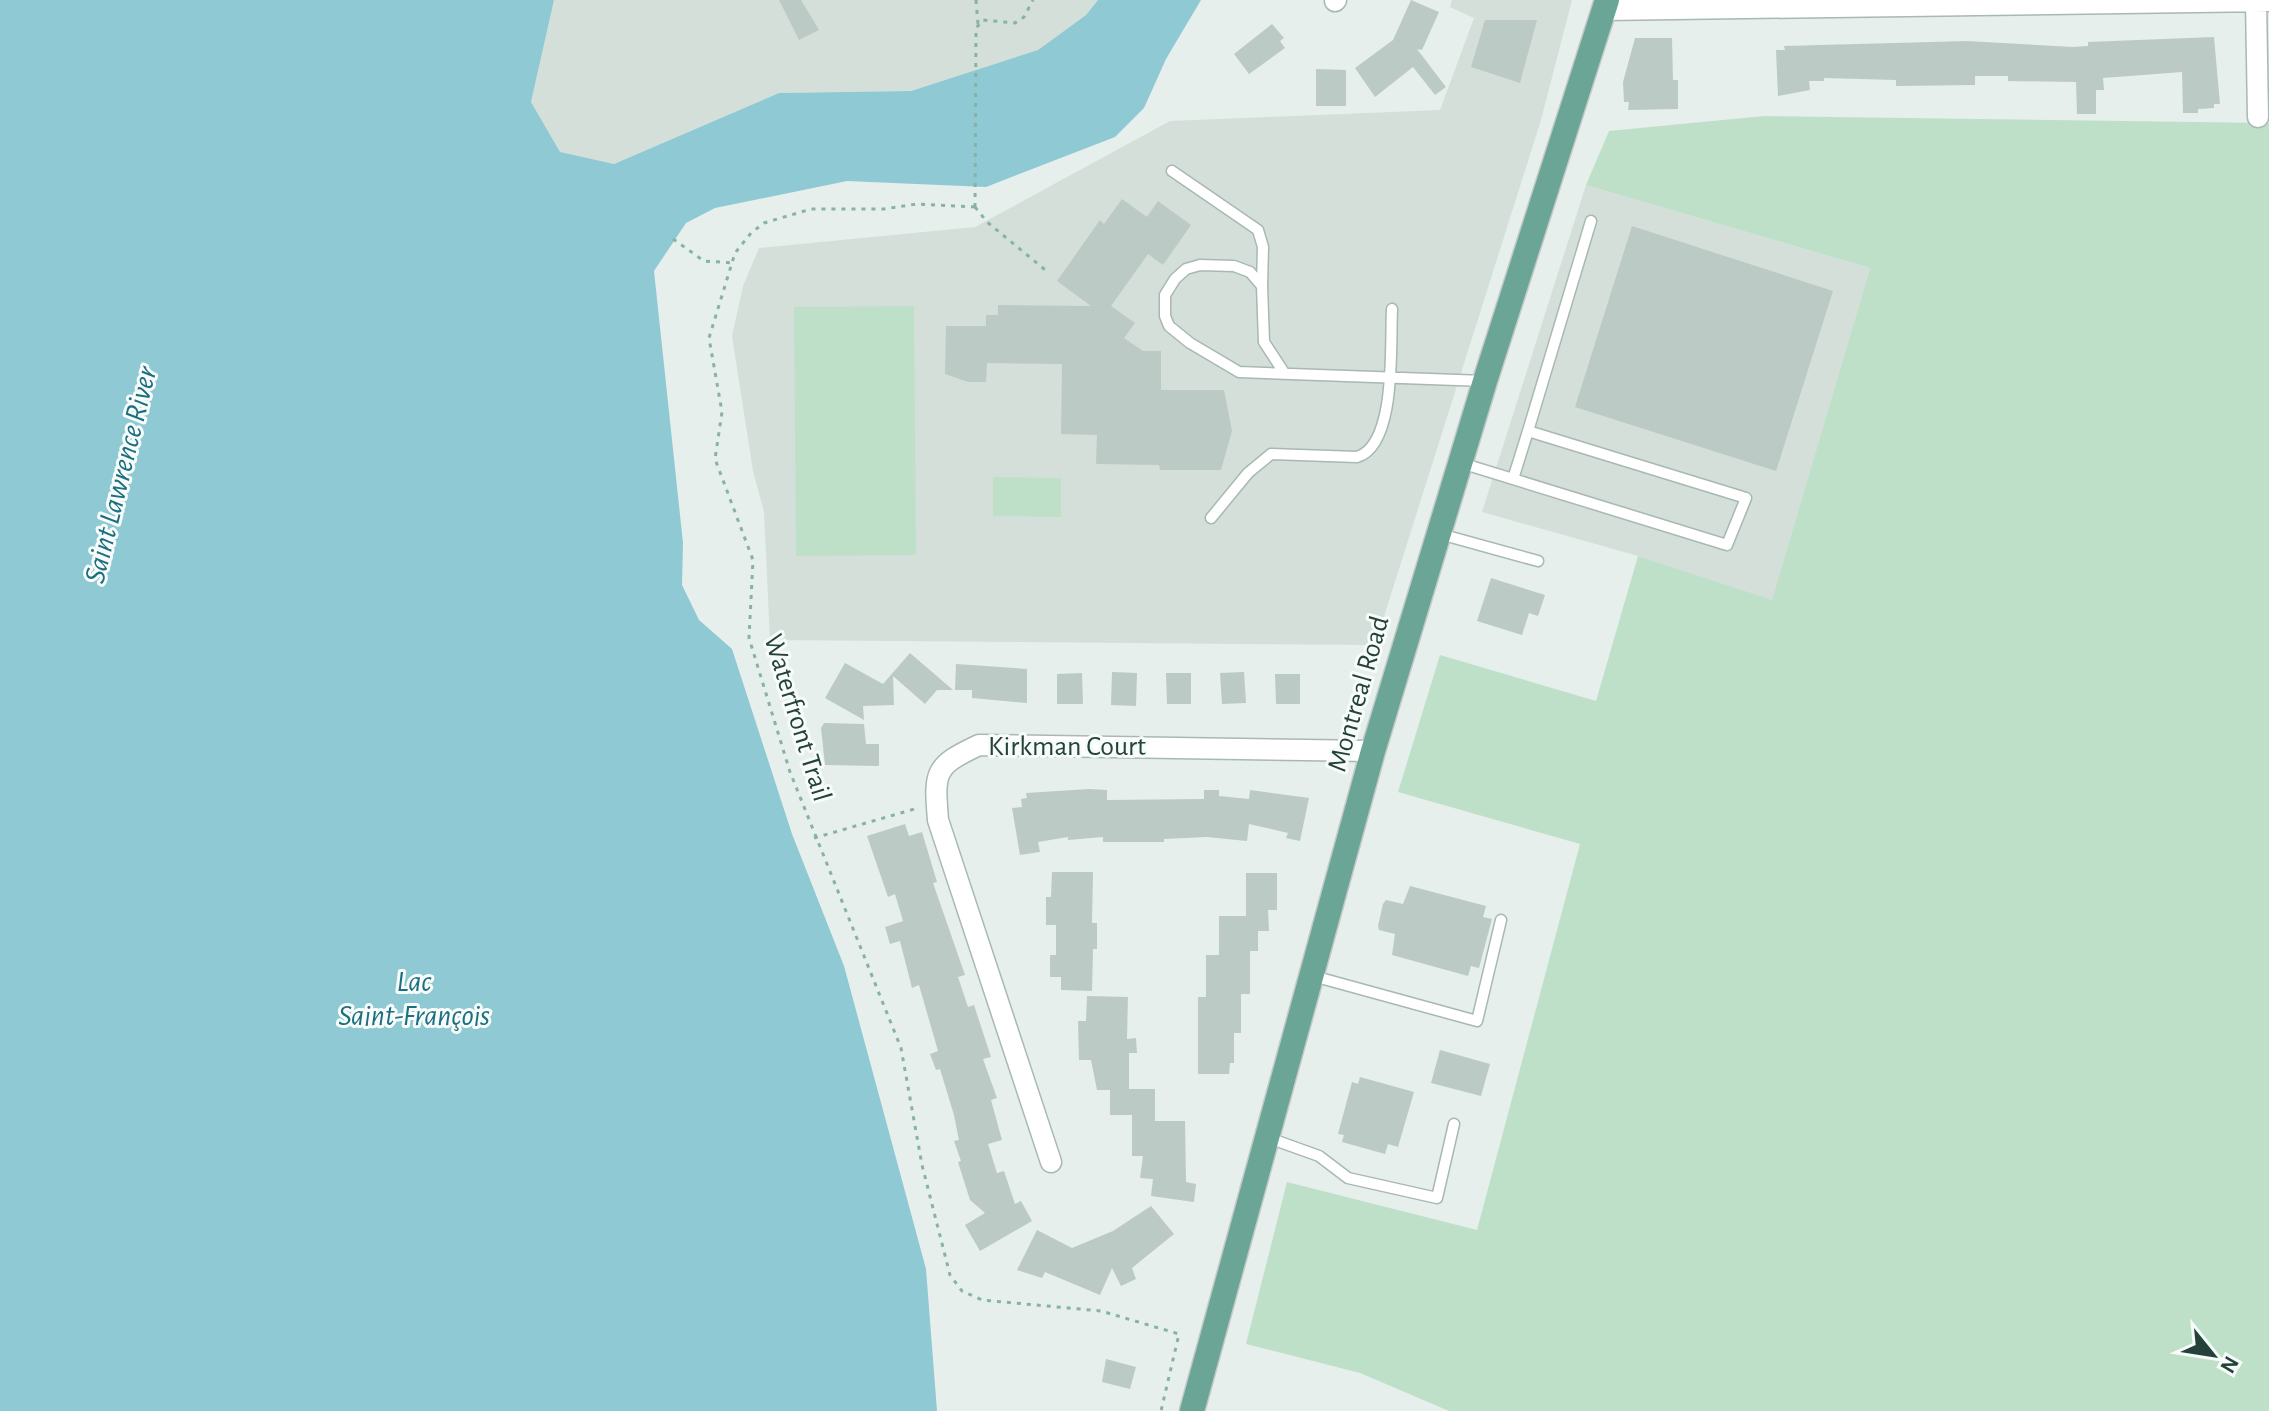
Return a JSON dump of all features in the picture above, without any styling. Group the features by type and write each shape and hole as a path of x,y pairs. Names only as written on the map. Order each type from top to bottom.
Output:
{"main road":[{"name":"Montreal Road","path":"1192,1411 1373,751 1459,463 1605,5"}],"street":[{"path":"1605,5 2260,1 2258,117"},
{"name":"Kirkman Court","path":"1051,1162 938,820 935,783 948,759 979,745 1373,751"}],"lane":[{"path":"1172,171 1258,230 1263,247 1264,342 1283,371"},
{"path":"1513,479 1591,221"},
{"path":"1262,286 1250,272 1234,266 1200,265 1186,269 1165,295 1165,316 1178,335 1239,372 1283,371 1485,381"},
{"path":"1211,518 1248,473 1271,454 1345,457 1367,454 1383,432 1392,309"},
{"path":"1459,463 1727,545 1746,498 1528,431"},
{"path":"1438,534 1538,561"},
{"path":"1311,975 1477,1021 1501,920"},
{"path":"1267,1137 1319,1156 1348,1178 1437,1198 1454,1124"}],"path":[{"path":"976,0 975,207 987,222 1049,273"},
{"path":"978,24 995,18 1015,23 1024,17 1033,0"},
{"name":"Waterfront Trail","path":"975,207 917,204 892,208 829,208 792,213 764,223 751,233 740,245 733,263 708,345 722,412 715,459 753,560 749,638 790,772 814,838 901,1048 922,1165 950,1275 962,1291 982,1300 1101,1311 1179,1334 1161,1411"},
{"path":"673,239 704,261 733,263"},
{"path":"814,838 937,803"}],"shaded area":[{"path":"554,0 1098,0 1086,15 1038,50 911,91 779,93 614,164 560,153 531,102"},
{"path":"1452,0 1572,0 1541,120 1375,645 770,640 764,512 753,471 732,336 743,286 759,248 975,227 1170,121 1440,110 1474,18 1450,7"},
{"path":"1586,185 1870,268 1772,601 1638,556 1482,512"}],"green space":[{"path":"1764,116 2269,123 2269,1411 1449,1411 1360,1373 1246,1344 1287,1182 1477,1230 1580,844 1398,792 1440,655 1596,701 1638,556 1772,600 1870,268 1586,185 1609,131"},
{"path":"914,306 916,555 796,556 794,307"},
{"path":"993,477 1061,478 1061,517 993,516"}],"water":[{"name":"Lac Saint-François","path":"0,0 554,0 531,102 560,152 614,164 779,93 911,91 1038,50 1086,15 1098,0 1201,0 1166,59 1144,108 1115,137 986,187 847,181 715,208 686,223 654,271 683,543 682,585 699,620 732,649 792,834 844,966 926,1269 937,1411 0,1411"}],"building":[{"path":"779,0 801,0 819,30 799,40"},
{"path":"1411,0 1439,12 1422,50 1417,49 1446,87 1435,95 1413,67 1375,97 1355,68 1393,40"},
{"path":"1485,20 1537,20 1520,83 1471,67"},
{"path":"1272,24 1284,38 1280,41 1285,48 1249,74 1234,54"},
{"path":"2214,37 2220,104 2214,104 2214,108 2198,109 2198,113 2183,113 2182,72 2103,78 2104,90 2096,90 2096,114 2077,114 2076,82 2008,81 2008,76 1975,76 1975,85 1896,86 1896,80 1824,78 1824,81 1809,81 1810,90 1778,96 1776,50 1785,50 1784,46 1967,41 2073,47 2088,46 2088,42"},
{"path":"1635,38 1672,38 1673,80 1678,80 1678,109 1628,110 1629,102 1624,102 1623,82"},
{"path":"1316,69 1346,70 1346,106 1316,106"},
{"path":"1122,199 1147,217 1158,201 1191,225 1163,265 1148,254 1111,306 1135,323 1124,338 1143,351 1161,351 1161,390 1224,390 1232,431 1221,470 1160,470 1159,465 1096,464 1097,435 1061,434 1062,364 987,363 986,382 968,382 945,374 946,326 986,326 986,315 998,315 998,305 1091,306 1057,281 1100,220 1104,224"},
{"path":"1632,226 1833,291 1776,471 1575,407"},
{"path":"1491,578 1545,595 1538,616 1529,613 1522,635 1477,621"},
{"path":"910,653 953,690 937,690 925,704 893,676 894,705 863,706 864,720 825,698 845,663 883,684"},
{"path":"956,664 1027,669 1027,703 972,698 972,690 955,690"},
{"path":"1112,672 1137,673 1136,706 1111,705"},
{"path":"1244,672 1246,703 1222,704 1220,673"},
{"path":"1082,673 1083,704 1057,704 1057,674"},
{"path":"1166,673 1191,673 1191,704 1167,704"},
{"path":"1275,674 1300,674 1300,704 1276,704"},
{"path":"824,723 864,724 866,744 879,744 879,766 825,765 821,728"},
{"path":"1107,790 1107,800 1204,799 1204,790 1219,790 1219,796 1249,799 1250,790 1309,798 1300,841 1286,838 1288,833 1249,824 1247,841 1207,837 1164,839 1164,842 1103,842 1103,837 1068,840 1068,837 1038,842 1040,852 1020,855 1012,808 1022,807 1021,799 1027,798 1026,793"},
{"path":"905,824 909,836 922,832 937,882 933,883 965,975 958,977 968,1007 974,1005 991,1057 983,1059 997,1098 991,1100 1002,1140 988,1144 997,1173 1004,1171 1015,1204 1021,1201 1032,1221 980,1251 965,1225 985,1213 970,1200 958,1162 961,1161 954,1141 959,1140 954,1115 940,1069 936,1070 930,1054 938,1051 919,985 912,988 900,941 890,944 885,927 903,921 895,894 888,897 867,836"},
{"path":"1052,872 1093,872 1092,923 1097,923 1097,949 1093,949 1092,991 1061,990 1061,977 1050,977 1050,955 1056,955 1056,925 1046,925 1046,897 1051,897"},
{"path":"1246,873 1277,873 1277,910 1268,910 1269,931 1258,931 1258,951 1250,951 1250,994 1241,994 1241,1033 1234,1033 1234,1063 1230,1063 1229,1074 1198,1074 1198,997 1206,997 1206,955 1219,955 1219,916 1246,916"},
{"path":"1410,886 1486,906 1483,917 1492,919 1479,968 1471,966 1468,976 1392,955 1395,934 1379,930 1378,926 1383,904 1386,900 1403,904"},
{"path":"1087,996 1128,997 1127,1039 1136,1038 1137,1053 1129,1053 1129,1089 1155,1089 1155,1121 1185,1121 1186,1182 1196,1184 1194,1202 1151,1196 1153,1179 1140,1178 1143,1156 1132,1156 1132,1115 1110,1115 1110,1090 1097,1090 1091,1060 1079,1060 1078,1021 1086,1021"},
{"path":"1440,1050 1490,1064 1481,1096 1431,1083"},
{"path":"1360,1077 1414,1092 1398,1147 1388,1144 1385,1154 1342,1142 1344,1135 1338,1134 1352,1082 1358,1084"},
{"path":"1151,1206 1174,1234 1132,1268 1136,1279 1121,1286 1112,1268 1100,1295 1045,1272 1042,1278 1017,1270 1037,1230 1072,1248 1113,1231"},
{"path":"1106,1359 1136,1367 1130,1389 1102,1382"}],"water label":[{"name":"Saint Lawrence River","path":"121,475"}]}
